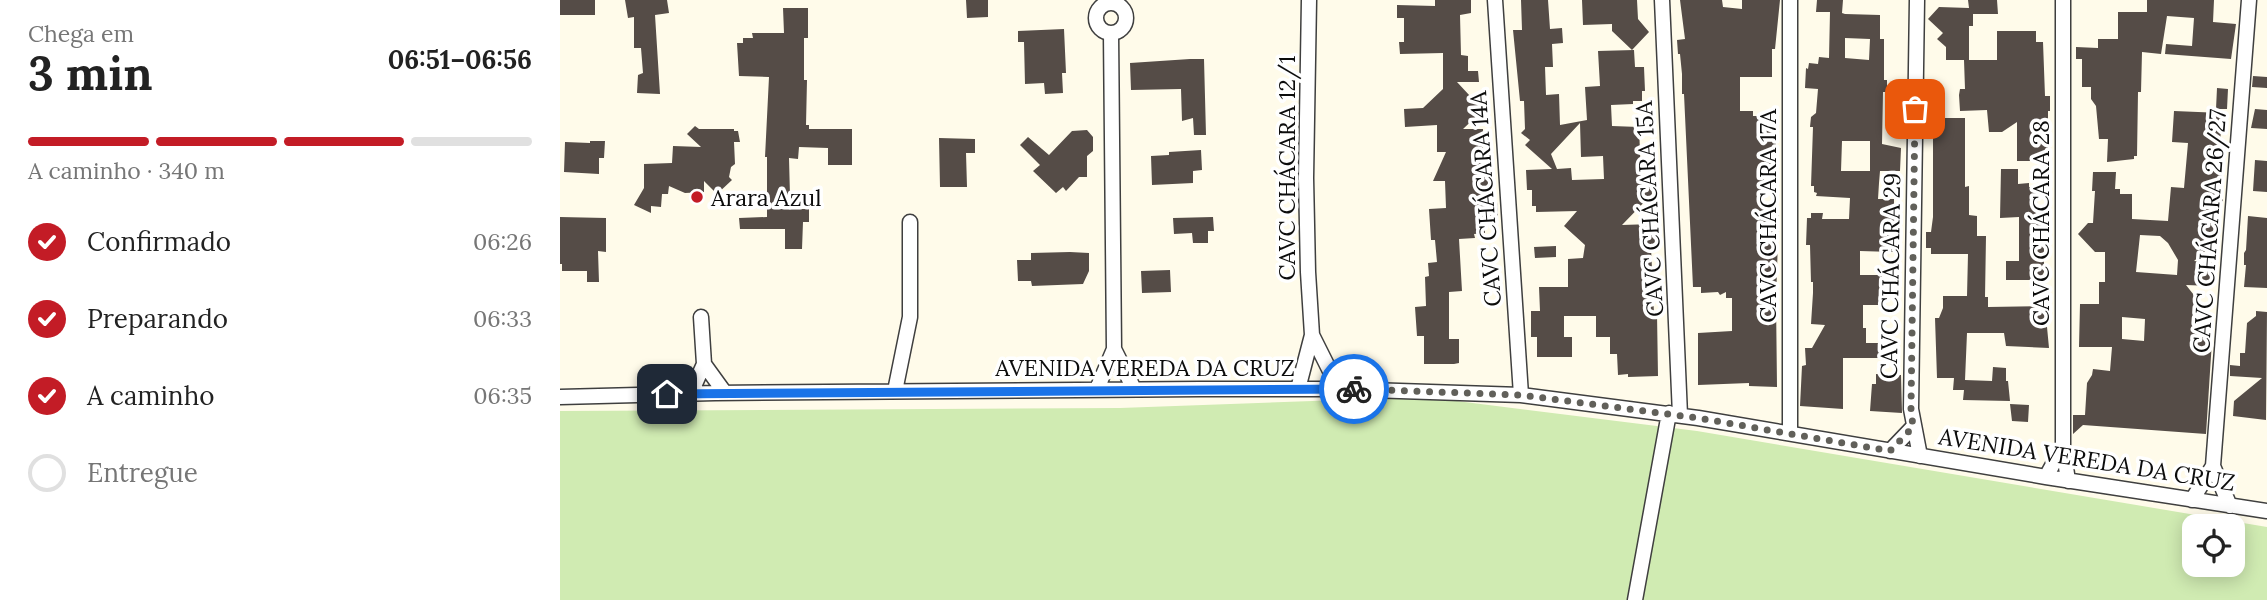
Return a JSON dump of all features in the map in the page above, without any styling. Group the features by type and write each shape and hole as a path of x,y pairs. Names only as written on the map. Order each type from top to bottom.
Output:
{"street":[{"name":"CAVC CHÁCARA 12/1","path":"1297,389 1312,335 1306,178 1309,0"},
{"name":"CAVC CHÁCARA 14A","path":"1494,0 1521,395"},
{"name":"CAVC CHÁCARA 15A","path":"1634,600 1664,439 1675,414 1662,0"},
{"name":"CAVC CHÁCARA 17A","path":"1790,0 1790,433"},
{"name":"CAVC CHÁCARA 29","path":"1917,0 1911,409 1920,456"},
{"name":"CAVC CHÁCARA 28","path":"2063,0 2063,446 2068,481"},
{"name":"CAVC CHÁCARA 26/27","path":"2192,500 2213,466 2249,0"},
{"path":"1097,389 1114,349 1111,33 1098,25 1096,15 1102,6 1111,1"},
{"path":"895,391 910,317 910,222"},
{"path":"691,393 704,364 701,317"},
{"name":"CAVC CHÁCARA 12/1","path":"1312,335 1339,389"},
{"path":"1114,349 1135,389"},
{"path":"704,364 725,393"},
{"name":"AVENIDA VEREDA DA CRUZ","path":"563,397 1097,389 1339,389 1521,395 1675,414 2068,481 2267,511"},
{"path":"1643,410 1656,420 1664,439 1698,418"},
{"path":"1890,451 1913,427"},
{"name":"CAVC CHÁCARA 28","path":"2046,477 2063,446"},
{"name":"CAVC CHÁCARA 26/27","path":"2213,466 2230,506"}],"green space":[{"path":"1425,397 1697,431 2190,514 2182,514 2182,577 2245,577 2245,523 2267,527 2267,600 560,600 560,411 1120,408"}],"building":[{"path":"560,0 595,0 595,15 560,15"},
{"path":"625,0 667,0 669,13 655,15 660,94 637,93 638,75 643,73 641,48 634,48 634,17 628,18"},
{"path":"966,0 988,0 988,17 967,18"},
{"path":"1435,0 1471,0 1471,13 1460,15 1461,55 1468,56 1468,71 1478,71 1479,82 1457,82 1483,110 1463,129 1483,129 1483,166 1488,166 1490,202 1497,202 1498,216 1484,219 1485,233 1474,234 1475,238 1459,239 1462,291 1449,292 1449,339 1459,339 1459,363 1454,364 1424,364 1424,336 1417,336 1415,307 1426,306 1425,277 1429,276 1428,263 1437,262 1435,240 1431,240 1429,209 1446,208 1445,181 1433,181 1446,152 1437,152 1437,125 1405,127 1404,109 1423,108 1443,89 1443,53 1400,54 1399,42 1404,42 1404,18 1397,18 1397,5 1435,6"},
{"path":"1521,0 1548,0 1550,29 1562,28 1563,43 1552,44 1553,67 1545,67 1546,95 1559,94 1560,125 1587,120 1585,87 1600,86 1598,51 1634,50 1635,67 1644,67 1645,91 1642,91 1642,101 1611,105 1612,126 1639,127 1641,177 1647,177 1647,181 1651,181 1652,194 1622,225 1653,224 1653,236 1656,236 1656,246 1651,247 1654,314 1657,314 1658,376 1618,375 1617,354 1610,354 1610,337 1596,337 1596,316 1564,316 1564,337 1572,337 1572,357 1537,357 1537,337 1531,337 1531,311 1540,311 1539,287 1568,287 1568,259 1583,258 1585,245 1564,226 1577,211 1536,212 1536,206 1532,206 1532,190 1527,190 1526,170 1552,169 1525,145 1530,140 1521,133 1525,129 1524,101 1520,101 1513,30 1522,30","holes":["1580,123 1581,157 1603,156 1604,179 1572,180 1571,168 1557,169 1551,154"]},
{"path":"1582,0 1637,0 1638,19 1649,32 1632,50 1612,31 1612,24 1583,25"},
{"path":"1680,0 1722,0 1723,7 1742,9 1742,0 1780,0 1775,49 1772,49 1772,77 1740,77 1740,111 1753,111 1753,116 1773,116 1773,129 1776,129 1776,165 1764,165 1764,209 1779,209 1777,387 1749,386 1749,383 1698,385 1698,333 1732,331 1732,298 1726,298 1726,292 1720,295 1718,292 1701,293 1701,287 1693,287 1684,94 1677,40 1685,39"},
{"path":"1817,0 1843,0 1842,13 1880,15 1880,39 1884,39 1884,80 1887,80 1887,92 1883,92 1882,144 1901,148 1900,171 1880,171 1879,183 1878,199 1894,199 1894,210 1897,210 1898,219 1901,218 1900,234 1896,235 1896,242 1893,242 1893,252 1860,251 1860,275 1882,275 1882,305 1863,305 1863,328 1866,328 1866,343 1885,343 1885,358 1843,358 1843,409 1800,406 1802,366 1806,365 1805,348 1812,348 1825,325 1811,324 1813,282 1810,245 1806,245 1807,218 1811,218 1811,213 1823,213 1822,219 1849,219 1850,198 1816,196 1814,186 1811,186 1813,127 1810,127 1811,117 1816,113 1818,89 1805,88 1806,68 1808,69 1809,63 1818,64 1819,57 1829,58 1830,12 1816,12","holes":["1845,38 1870,39 1869,60 1845,58","1842,141 1870,141 1870,171 1841,171"]},
{"path":"1968,0 1997,0 1998,14 1973,14 1973,26 1969,26 1969,60 1997,60 1997,31 2036,31 2036,42 2043,42 2045,96 2050,96 2048,154 2044,154 2044,161 2017,161 2017,122 2002,132 1989,132 1987,110 1960,111 1960,89 1965,89 1964,60 1946,60 1946,47 1937,39 1943,33 1928,19 1939,7 1969,8"},
{"path":"2147,0 2214,0 2213,22 2236,24 2231,59 2165,54 2166,44 2192,46 2194,18 2167,16 2161,54 2142,52 2137,156 2134,156 2134,159 2107,162 2108,139 2099,139 2096,106 2091,99 2091,87 2082,87 2082,59 2076,59 2076,47 2098,48 2098,39 2118,39 2118,12 2147,12"},
{"path":"783,8 808,8 808,38 804,38 806,125 809,125 809,129 852,129 852,165 828,165 828,148 799,147 798,159 789,158 790,196 802,196 802,209 809,209 809,222 803,222 802,249 785,249 785,229 740,229 739,218 767,217 765,157 769,77 739,76 737,43 743,43 743,38 753,38 752,33 784,33"},
{"path":"1064,29 1066,73 1062,73 1063,93 1045,94 1044,83 1025,84 1024,42 1018,42 1018,31"},
{"path":"1204,59 1206,135 1194,135 1193,118 1182,121 1181,89 1131,90 1130,63"},
{"path":"2253,76 2267,77 2267,88 2252,87"},
{"path":"2217,88 2228,89 2227,109 2216,109"},
{"path":"2255,109 2267,110 2267,129 2251,128"},
{"path":"2174,111 2222,113 2219,160 2222,160 2222,179 2218,193 2223,194 2223,201 2217,206 2216,212 2214,237 2217,241 2194,261 2214,263 2212,286 2186,285 2197,299 2197,308 2200,308 2199,324 2213,325 2206,434 2083,425 2073,434 2073,415 2085,415 2087,383 2093,369 2110,371 2112,347 2079,347 2080,304 2099,304 2099,282 2105,282 2105,252 2095,252 2078,234 2088,223 2093,223 2093,172 2116,172 2115,189 2120,189 2120,194 2132,194 2132,219 2168,221 2171,187 2184,188 2188,143 2172,142","holes":["2140,235 2160,236 2168,243 2178,260 2177,275 2136,272","2122,317 2145,319 2144,341 2122,339"]},
{"path":"1933,118 1965,118 1965,187 1969,186 1969,215 1977,216 1977,236 1986,236 1985,297 1988,297 1988,307 2045,306 2049,348 2006,346 2004,333 1967,333 1965,380 1992,381 1993,367 2006,368 2010,401 1963,400 1964,390 1953,390 1954,378 1937,378 1935,318 1939,318 1943,308 1943,296 1967,296 1968,254 1931,254 1931,248 1926,248 1926,232 1931,232 1933,217"},
{"path":"695,126 699,129 738,131 740,142 734,142 735,164 731,167 729,177 732,180 717,194 704,181 704,192 685,193 669,186 668,194 662,194 661,207 651,206 651,213 634,205 644,188 644,164 672,163 673,146 701,147 687,134"},
{"path":"1087,130 1093,137 1093,151 1087,156 1087,177 1079,177 1066,191 1063,187 1056,193 1033,171 1040,165 1020,145 1028,137 1049,155 1072,131"},
{"path":"939,138 975,139 975,153 966,153 967,187 940,187"},
{"path":"605,141 604,158 599,158 599,174 564,172 565,142"},
{"path":"1201,150 1202,170 1193,171 1193,183 1152,185 1151,156"},
{"path":"2255,160 2267,161 2267,192 2253,191"},
{"path":"2001,169 2018,169 2018,184 2038,186 2036,223 2042,223 2044,236 2044,272 2040,280 2006,280 2006,261 2019,261 2019,217 2000,218"},
{"path":"2248,216 2267,218 2267,288 2244,287"},
{"path":"560,217 606,218 606,252 598,251 599,282 587,282 587,271 562,271"},
{"path":"1213,217 1214,231 1208,231 1208,243 1193,243 1192,233 1174,234 1173,218"},
{"path":"1556,246 1556,257 1535,258 1534,247"},
{"path":"1031,253 1089,253 1089,271 1083,284 1032,286 1031,281 1018,281 1017,260 1031,260"},
{"path":"1170,270 1171,292 1142,293 1141,271"},
{"path":"2256,311 2267,312 2266,420 2233,416 2234,401 2262,378 2230,376 2230,365 2240,366 2240,353 2245,353 2247,323 2256,316"},
{"path":"1876,374 1901,375 1902,413 1870,411 1872,384 1876,384"},
{"path":"2010,404 2029,405 2028,422 2012,421"}],"way so far":[{"path":"1354,389 1521,395 1698,418 1890,451 1913,427 1911,409 1915,109"}],"place":[{"name":"Arara Azul","path":"697,197"}],"route":[{"path":"667,394 1354,389"}]}
